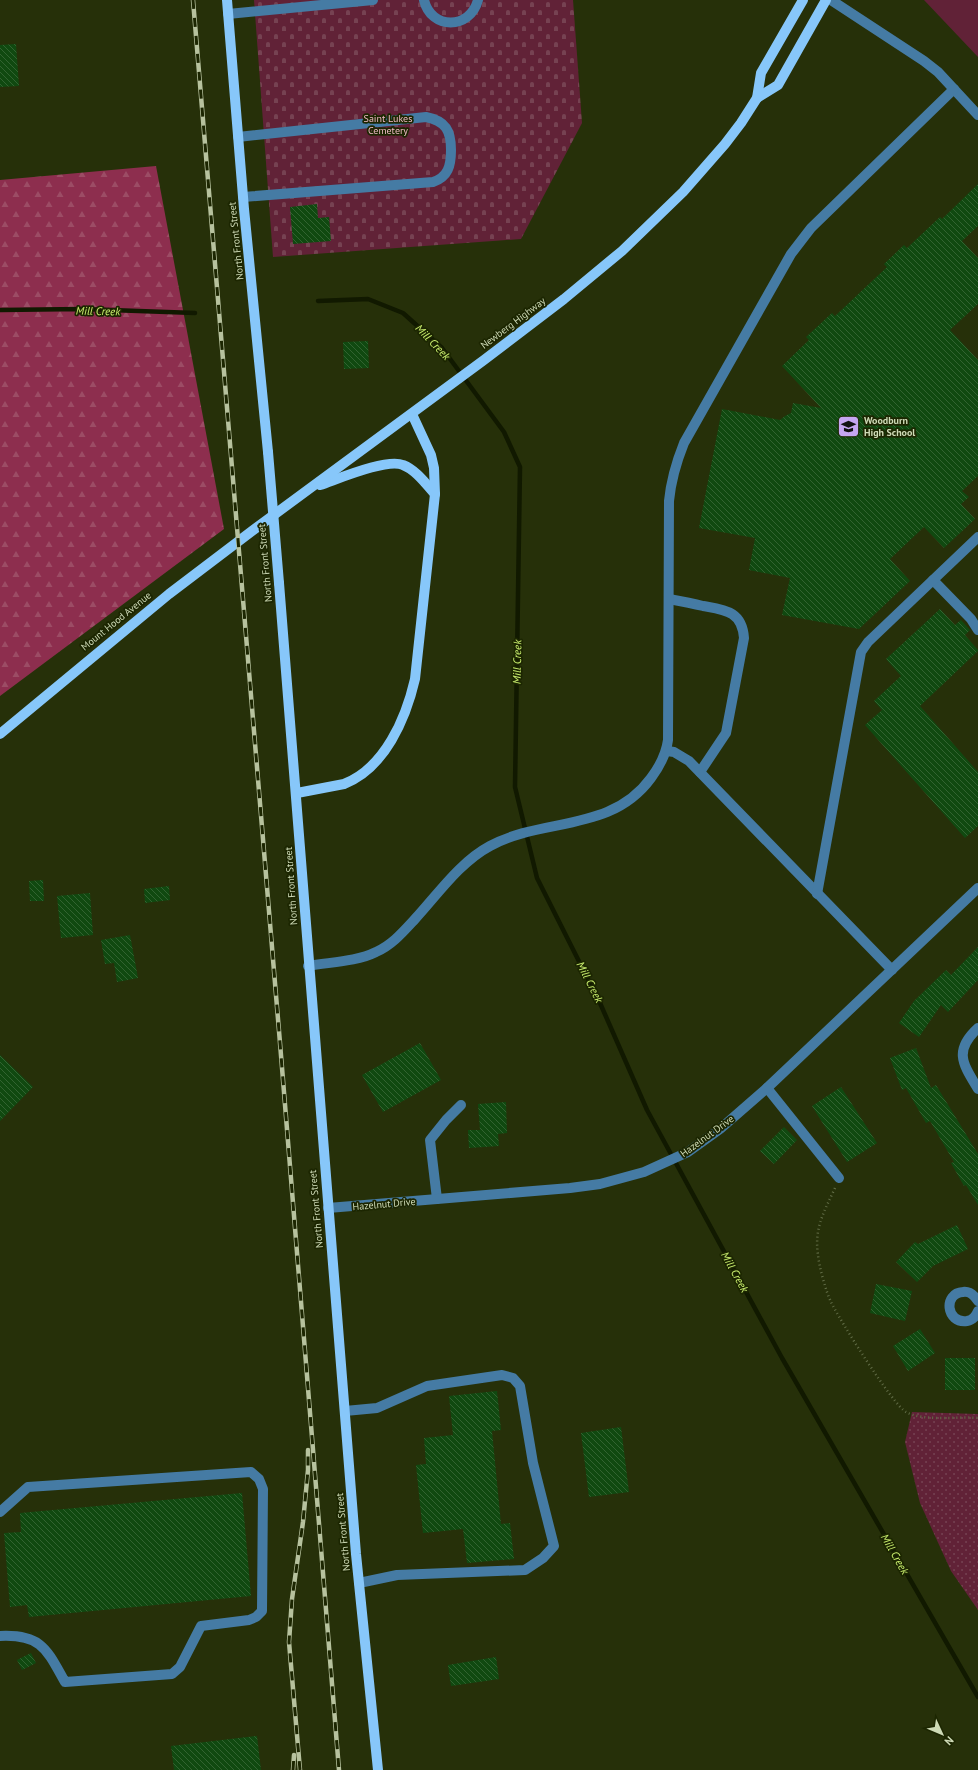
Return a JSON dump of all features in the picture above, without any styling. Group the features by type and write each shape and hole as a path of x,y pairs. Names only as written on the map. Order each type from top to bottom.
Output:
{"main road":[{"name":"North Front Street","path":"227,0 243,197 268,452 297,793 308,966 359,1583 378,1770"},
{"name":"Newberg Highway","path":"757,98 761,73 803,0"},
{"name":"Newberg Highway","path":"252,530 412,414 564,299 622,251 705,167 725,144 757,98 778,85 826,0"},
{"path":"297,793 334,786 351,781 361,775 382,753 402,718 415,678 435,494 434,468 431,455 412,414"},
{"path":"310,488 366,469 392,463 402,464 410,468 435,494"},
{"name":"Mount Hood Avenue","path":"0,734 169,594 252,530"}],"street":[{"path":"228,14 373,0"},
{"path":"424,0 426,7 433,17 444,22 457,22 468,17 476,8 478,0"},
{"path":"831,0 911,51 938,72 978,115"},
{"path":"308,966 361,958 376,953 399,936 470,860 491,845 517,835 587,819 610,812 625,804 647,784 667,751 669,502 671,482 675,465 684,443 791,254 801,240 811,228 954,89"},
{"path":"238,137 426,117 435,119 442,123 448,130 451,139 450,168 446,175 432,182 243,197"},
{"path":"816,894 861,652 868,642 978,537"},
{"path":"933,580 971,619 978,630"},
{"path":"669,599 730,612 741,623 744,630 744,638 726,733 700,772"},
{"path":"667,751 674,752 682,756 700,772 816,894 892,970"},
{"name":"Hazelnut Drive","path":"328,1208 600,1184 644,1172 688,1152 720,1129 767,1088 978,888"},
{"path":"978,1028 966,1040 962,1050 962,1060 978,1090"},
{"path":"767,1088 839,1178"},
{"path":"437,1199 430,1140 446,1120 462,1105"},
{"path":"978,1300 973,1294 966,1291 958,1292 952,1297 949,1305 950,1312 955,1319 962,1322 970,1320 978,1311"},
{"path":"345,1411 377,1408 427,1386 502,1375 513,1378 520,1386 533,1463 554,1546 543,1558 525,1570 398,1575 359,1583"},
{"path":"0,1512 28,1487 251,1472 259,1479 263,1489 262,1611 256,1617 249,1620 201,1626 180,1667 172,1674 65,1682 48,1650 38,1642 15,1635 0,1636"}],"path":[{"path":"839,1178 818,1225 818,1255 830,1301 893,1400 905,1412 922,1417 978,1418"}],"green space":[{"name":"Saint Lukes Cemetery","path":"254,0 573,0 582,123 521,239 273,257"},
{"path":"924,0 978,0 978,57"},
{"path":"156,166 224,529 0,696 0,180"},
{"path":"912,1412 978,1414 978,1610 951,1571 920,1503 905,1442"}],"building":[{"path":"16,44 19,86 0,87 0,45"},
{"name":"Woodburn High School","path":"978,184 978,226 962,241 978,258 978,304 950,330 978,360 978,476 962,491 969,497 961,504 975,519 944,548 924,527 890,559 910,581 859,629 782,615 790,578 749,570 755,538 699,528 722,409 780,420 791,413 793,403 821,408 782,366 809,340 806,337 832,313 835,316 887,267 884,264 904,245 907,248 940,217 942,219"},
{"path":"317,204 318,218 329,217 331,241 293,244 290,207"},
{"path":"368,341 369,368 344,369 343,342"},
{"path":"940,609 955,625 961,620 970,630 965,635 978,650 920,706 978,772 978,826 965,838 865,725 882,710 874,701 901,676 886,659"},
{"path":"43,880 44,901 30,901 29,881"},
{"path":"169,886 170,900 145,903 144,889"},
{"path":"90,893 93,935 61,938 57,896"},
{"path":"130,935 138,978 117,982 114,963 105,964 101,940"},
{"path":"978,947 978,980 948,1012 941,1005 919,1037 899,1023 914,1001 946,970 951,975"},
{"path":"420,1043 441,1080 383,1112 362,1075"},
{"path":"916,1048 931,1088 936,1085 978,1154 978,1205 966,1185 964,1186 951,1163 954,1162 930,1121 926,1123 906,1088 902,1090 890,1058"},
{"path":"0,1055 33,1087 0,1121"},
{"path":"841,1087 877,1143 847,1162 812,1106"},
{"path":"506,1102 507,1133 498,1134 499,1146 469,1148 468,1130 480,1130 478,1104"},
{"path":"784,1127 797,1140 774,1164 760,1151"},
{"path":"957,1225 968,1249 933,1266 917,1282 896,1262 915,1242 918,1244"},
{"path":"876,1284 912,1291 905,1321 870,1313"},
{"path":"920,1329 935,1353 908,1371 893,1346"},
{"path":"945,1358 975,1358 975,1390 945,1390"},
{"path":"497,1391 501,1430 492,1431 501,1524 510,1523 514,1559 467,1563 463,1529 423,1533 416,1465 426,1464 424,1438 453,1435 449,1396"},
{"path":"621,1427 629,1492 589,1497 581,1433"},
{"path":"242,1493 251,1596 29,1617 27,1605 10,1607 4,1533 21,1532 20,1513"},
{"path":"31,1653 36,1663 22,1670 17,1660"},
{"path":"496,1657 499,1679 451,1686 448,1665"},
{"path":"257,1736 261,1770 174,1770 171,1746"}],"waterway":[{"name":"Mill Creek","path":"318,301 368,299 403,313 442,348 504,432 520,467 515,787 537,878 600,1003 647,1110 782,1358 978,1697"},
{"name":"Mill Creek","path":"0,310 82,309 195,313"}],"railway":[{"path":"193,0 339,1770"},
{"path":"300,1770 289,1642 292,1599 303,1522 308,1470 308,1450"},
{"path":"293,1770 294,1755"}],"place":[{"name":"Woodburn High School","path":"849,426"}]}
